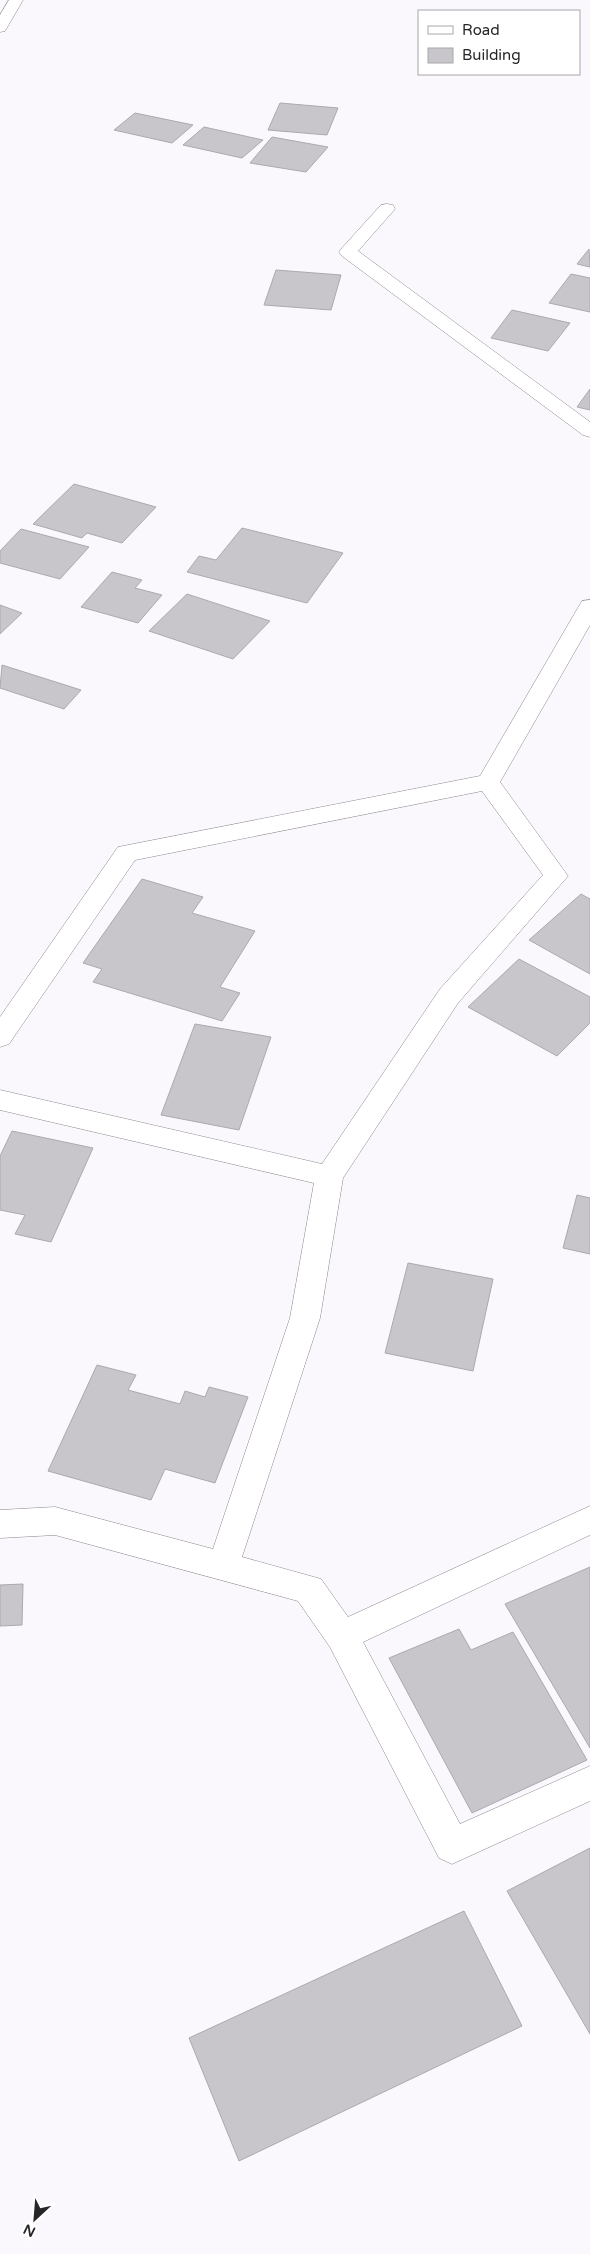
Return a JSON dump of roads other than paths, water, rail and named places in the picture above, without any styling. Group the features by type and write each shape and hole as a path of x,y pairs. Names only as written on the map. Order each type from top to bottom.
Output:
{"street":[{"path":"0,28 16,0"},
{"path":"387,209 348,252 590,431"},
{"path":"0,1037 127,853 488,782 590,606"},
{"path":"223,1566 305,1318 329,1176 449,996 556,876 488,782"},
{"path":"0,1100 329,1176"},
{"path":"342,1636 590,1520"},
{"path":"0,1524 55,1521 309,1589 342,1636 452,1846 590,1783"}]}
